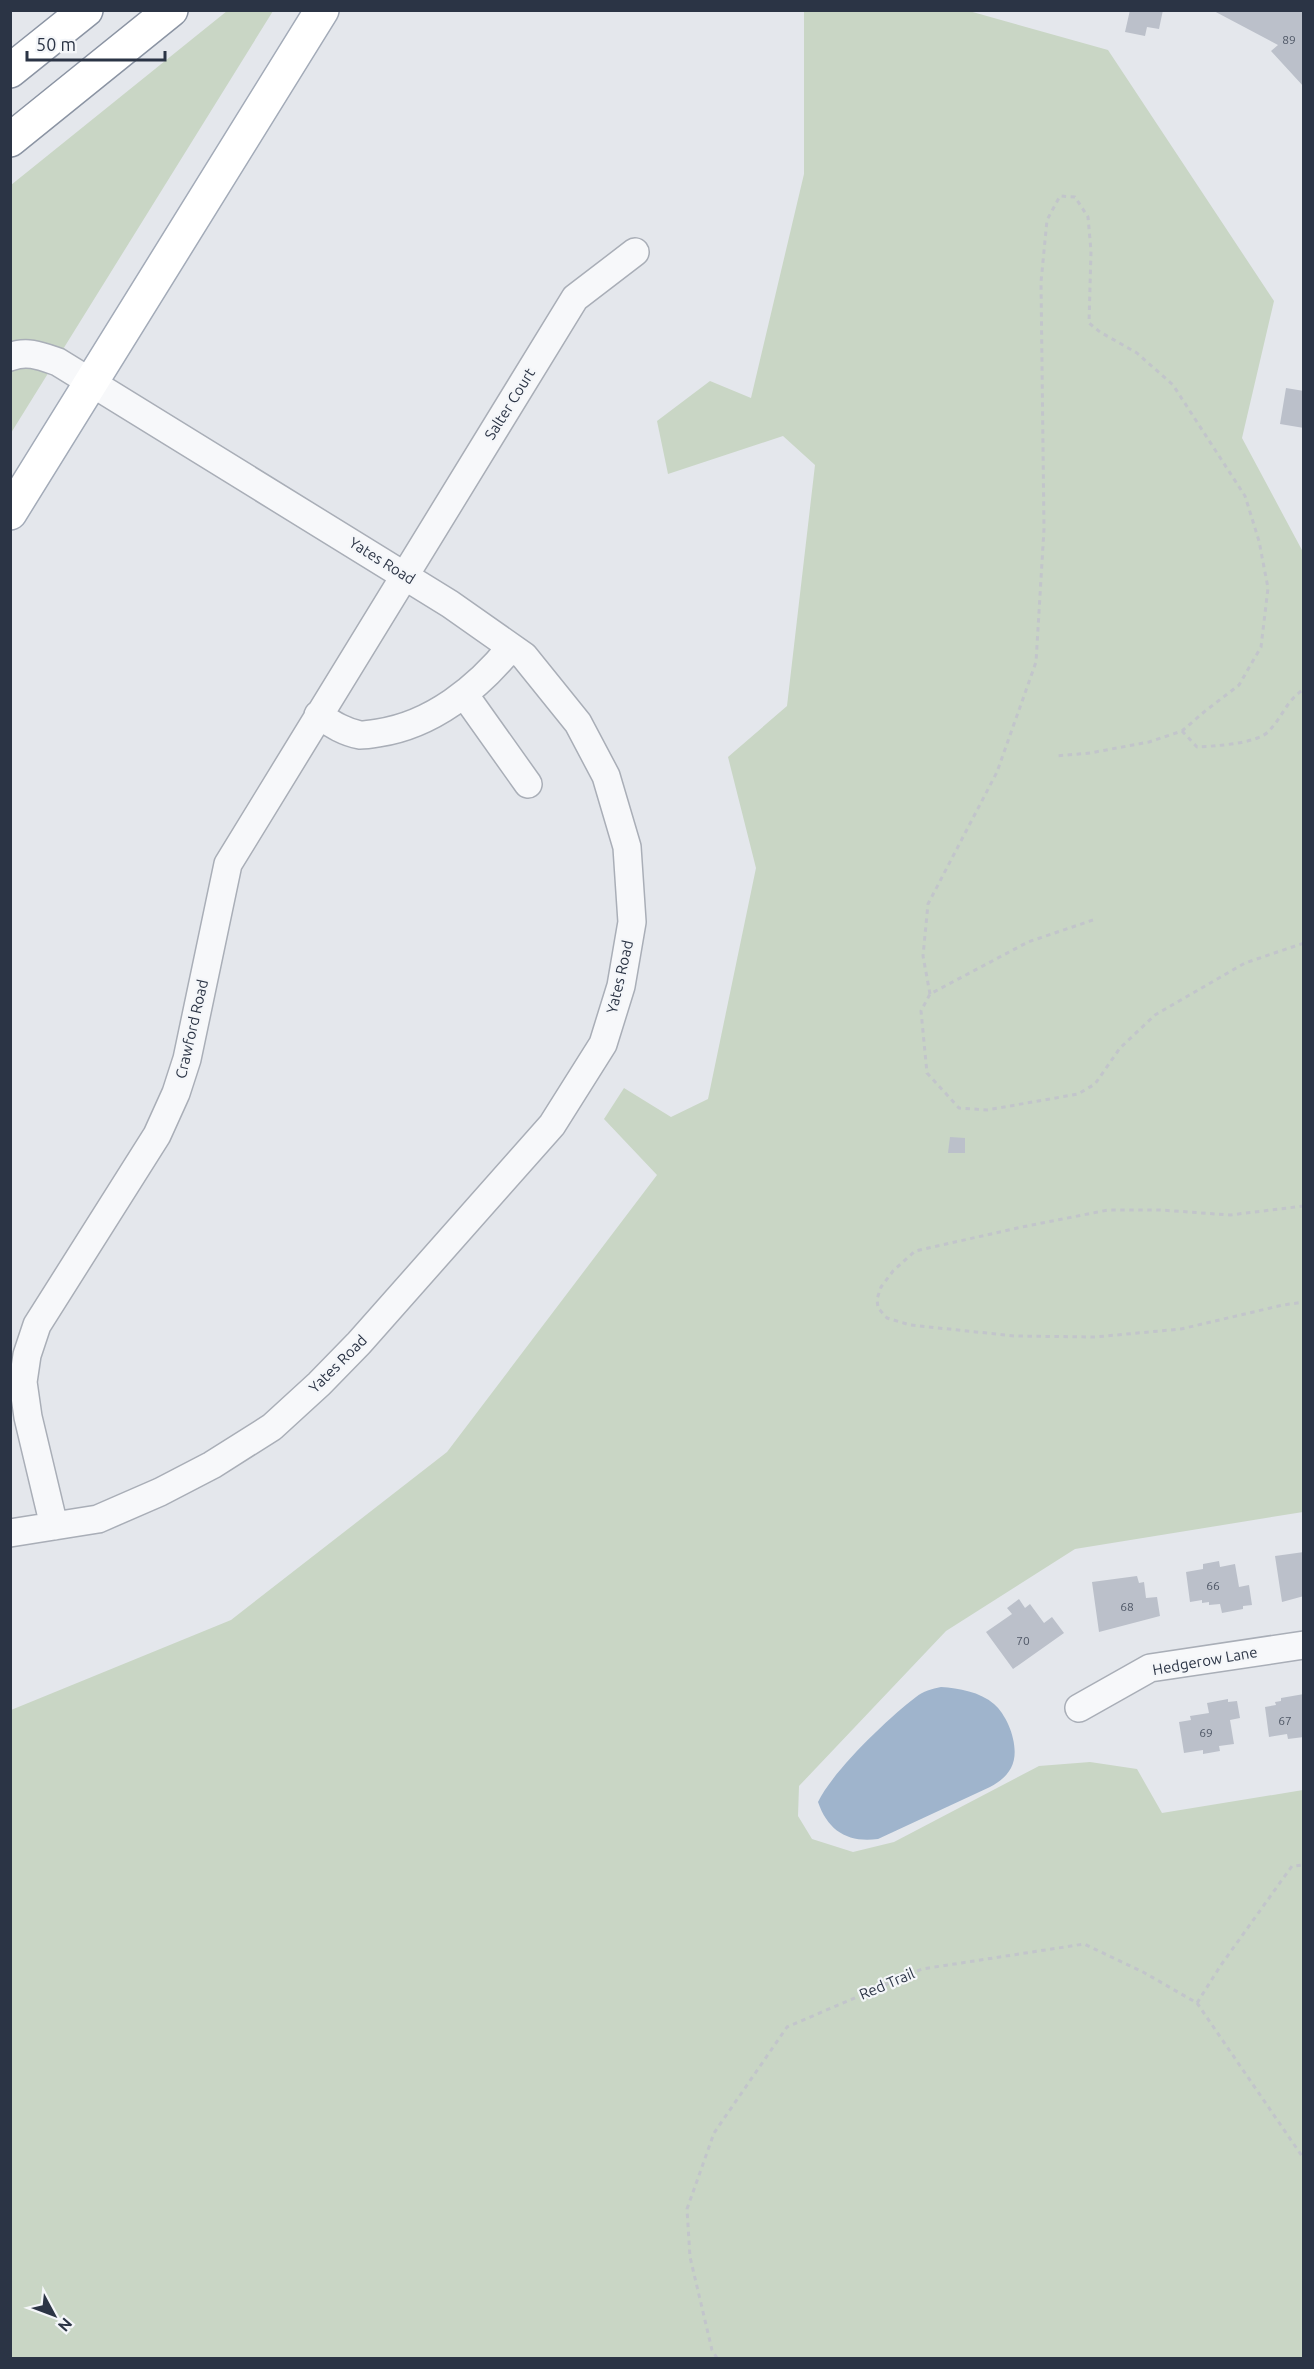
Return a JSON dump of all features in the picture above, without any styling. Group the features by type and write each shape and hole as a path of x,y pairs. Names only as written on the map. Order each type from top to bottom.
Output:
{"main road":[{"path":"10,71 86,10"},
{"path":"10,140 171,10"},
{"path":"10,513 322,10"}],"street":[{"name":"Salter Court","path":"405,575 575,298 635,252"},
{"name":"Yates Road","path":"10,357 21,353 37,355 58,362 90,384 405,575 524,656 578,723 606,776 627,847 632,922 621,986 603,1044 552,1125 359,1344 319,1384 272,1427 212,1465 160,1492 98,1519 10,1533"},
{"name":"Crawford Road","path":"54,1526 28,1418 23,1382 27,1355 37,1325 157,1135 171,1104 187,1059 228,864 405,575"},
{"path":"318,715 340,729 362,735 396,730 448,705 464,694 484,677 511,647"},
{"path":"464,694 528,784"},
{"name":"Hedgerow Lane","path":"1079,1708 1150,1668 1304,1645"}],"path":[{"path":"930,994 923,956 928,904 997,772 1036,662 1044,529 1041,282 1047,220 1060,196 1075,197 1088,217 1089,323 1100,333 1137,353 1173,385 1245,496 1259,541 1268,588 1262,647 1239,685 1182,731 1149,742 1090,753 1055,756"},
{"path":"1182,731 1197,747 1234,745 1268,733 1291,697 1304,688"},
{"path":"1093,920 1028,942 930,994 921,1011 927,1073 958,1108 987,1110 1078,1094 1095,1084 1120,1048 1155,1015 1245,963 1304,943"},
{"path":"1304,1206 1230,1215 1161,1210 1108,1210 1022,1227 915,1251 893,1270 881,1287 877,1299 878,1308 887,1318 910,1325 1015,1336 1095,1337 1181,1329 1304,1302"},
{"path":"1304,1865 1292,1866 1221,1965 1197,2003 1304,2159"},
{"name":"Red Trail","path":"717,2358 712,2350 690,2258 687,2209 714,2133 787,2027 922,1969 1084,1944 1143,1972 1197,2003"}],"green space":[{"path":"227,11 273,11 11,433 11,185"},
{"path":"804,11 969,11 1108,50 1274,301 1242,438 1303,552 1303,1512 1075,1549 946,1631 799,1786 798,1816 812,1839 853,1852 894,1842 1039,1766 1090,1762 1137,1769 1162,1813 1303,1790 1303,2358 11,2358 11,1710 231,1620 447,1452 657,1175 604,1119 624,1088 671,1117 708,1099 756,868 728,757 787,706 815,465 783,436 668,474 657,421 710,381 751,398 804,174"}],"water":[{"path":"941,1687 976,1694 994,1704 999,1710 1009,1725 1014,1743 1014,1761 1009,1771 990,1787 878,1839 848,1837 833,1828 818,1802 825,1789 848,1761 891,1718 919,1695"}],"building":[{"path":"1130,10 1163,10 1159,29 1147,27 1145,36 1125,32"},
{"path":"1212,10 1304,10 1304,87 1271,51 1278,45"},
{"path":"1286,388 1304,391 1304,428 1280,424"},
{"path":"950,1137 965,1138 965,1153 948,1153"},
{"path":"1304,1552 1304,1596 1282,1602 1275,1556"},
{"path":"1219,1561 1220,1567 1235,1564 1239,1587 1249,1585 1252,1605 1222,1613 1220,1604 1209,1605 1209,1602 1202,1603 1202,1600 1190,1602 1186,1572 1203,1569 1203,1564"},
{"path":"1137,1576 1139,1583 1144,1582 1146,1598 1157,1597 1160,1616 1099,1632 1092,1582"},
{"path":"1019,1599 1025,1608 1030,1604 1044,1623 1052,1617 1064,1633 1013,1669 986,1632 1012,1614 1007,1608"},
{"path":"1304,1694 1304,1737 1288,1739 1287,1734 1269,1737 1265,1707 1276,1705 1275,1702 1281,1701 1281,1698"},
{"path":"1228,1699 1228,1702 1237,1701 1240,1718 1230,1720 1234,1744 1219,1746 1220,1751 1203,1754 1203,1750 1184,1753 1179,1722 1191,1720 1190,1716 1209,1713 1207,1703"}]}
